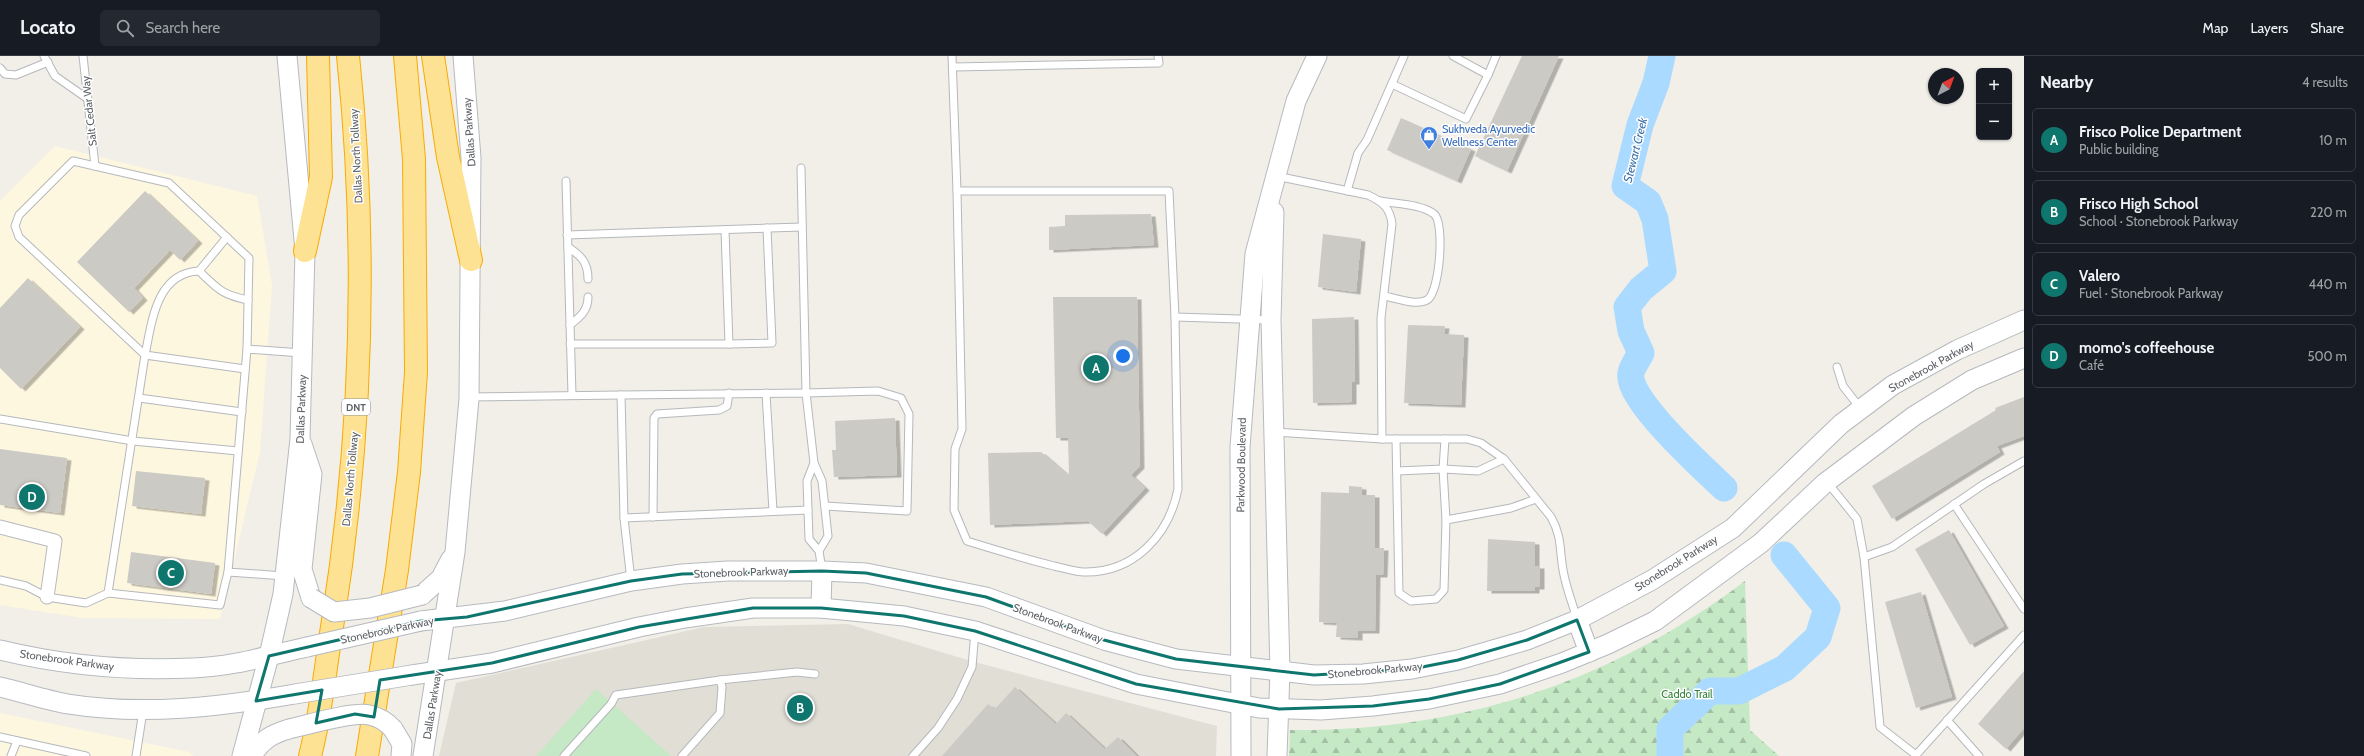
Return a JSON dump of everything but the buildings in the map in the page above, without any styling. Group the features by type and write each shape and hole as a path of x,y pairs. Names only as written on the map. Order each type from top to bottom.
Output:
{"highway":[{"path":"305,251 321,177 318,56"},
{"name":"Dallas North Tollway","path":"310,756 342,565 354,436 360,327 359,220 354,114 348,56"},
{"path":"367,756 397,570 408,472 416,372 414,159 405,56"},
{"path":"433,56 448,157 471,260"}],"main road":[{"name":"Dallas Parkway","path":"242,756 269,656 285,576 300,439 305,251 287,56"},
{"name":"Dallas Parkway","path":"423,756 455,552 469,397 471,158 463,56"},
{"name":"Parkwood Boulevard","path":"1241,756 1240,447 1255,254 1296,102 1317,56"},
{"name":"Parkwood Boulevard","path":"1276,176 1271,320 1280,671 1277,756"},
{"name":"Stonebrook Parkway","path":"0,650 112,667 194,668 269,656 421,621 505,611 632,581 728,571 822,571 866,573 986,597 1104,640 1143,652 1176,659 1314,675 1363,674 1412,669 1458,660 1527,640 1577,620 1652,580 1733,528 1841,424 1893,385 1957,350 2024,320"},
{"path":"0,687 67,703 122,709 197,708 256,701 437,670 492,663 639,627 685,618 752,608 821,608 904,616 975,631 1136,684 1241,704 1279,709 1336,709 1429,699 1500,684 1589,652 1655,621 1698,591 1761,543 1827,482 1914,416 1972,380 2024,358"},
{"path":"300,439 312,474 302,569 311,598 334,612 370,608 422,595 441,578 455,552"},
{"path":"821,608 822,571"},
{"path":"1577,620 1589,652"},
{"path":"252,756 262,742 273,734 355,714 369,714 386,721 393,729 402,744 401,756"}],"street":[{"path":"0,527 55,541 48,597"}],"lane":[{"name":"Salt Cedar Way","path":"83,56 95,166"},
{"path":"952,56 957,191 962,429 955,449 954,510 967,540 1038,562 1082,572 1103,570 1122,564 1139,555 1153,542 1167,524 1178,489 1175,317 1169,191 957,191"},
{"path":"953,67 1159,63 1158,56"},
{"path":"1347,191 1358,153 1367,140 1404,56"},
{"path":"1453,56 1488,75"},
{"path":"1392,84 1466,119 1496,56"},
{"path":"0,68 5,74 16,75 46,59 55,76 88,99"},
{"path":"0,580 26,586 48,597 86,603 108,593 220,606 228,572 246,369 249,258 169,183 73,161 19,215 15,226 19,237 145,355 246,369"},
{"path":"801,168 806,393 814,463 822,481 828,536 819,551"},
{"path":"1276,176 1368,195 1380,201 1388,208 1392,224 1381,318 1382,439"},
{"path":"566,181 572,395"},
{"path":"1380,201 1425,209 1435,214 1440,223 1438,281 1434,292 1428,300 1420,302 1384,296"},
{"path":"567,235 802,227"},
{"path":"570,344 772,343 767,228"},
{"path":"725,230 729,344"},
{"path":"199,271 227,237"},
{"path":"568,247 582,256 588,267 588,279"},
{"path":"108,593 133,441 145,355 153,315 170,282 189,271 199,271 220,292 229,296 248,300"},
{"path":"570,325 582,316 588,304 588,297"},
{"path":"1175,317 1249,321 1271,320"},
{"path":"247,349 302,353"},
{"path":"1837,367 1842,386 1860,409"},
{"path":"469,397 878,391 901,398 908,414 907,511 825,506"},
{"path":"653,517 654,418 657,414 719,410 728,406 729,393"},
{"path":"766,393 773,511"},
{"path":"622,395 624,518 632,581"},
{"path":"139,398 242,412"},
{"path":"0,419 133,441 238,451"},
{"path":"1274,432 1382,439 1467,439 1481,443 1504,459 1557,528 1560,538 1564,576 1577,620"},
{"path":"1396,439 1399,592 1411,600 1436,599 1444,590 1446,520 1443,469 1445,439"},
{"path":"1397,471 1443,469 1478,471 1504,459"},
{"path":"1864,557 1892,547 1984,484 2024,461"},
{"path":"814,463 807,481 809,539 819,551 822,571"},
{"path":"1827,482 1856,519 1864,557 1880,727 1917,756 1947,720 2024,635"},
{"path":"1446,520 1510,508 1536,499"},
{"path":"1954,504 2024,609"},
{"path":"624,518 808,510"},
{"path":"228,572 285,576"},
{"path":"913,756 938,728 957,699 972,667 975,631"},
{"path":"564,756 611,704 616,695 720,680 797,672 815,674"},
{"path":"682,756 720,713 722,687 720,680"},
{"path":"136,756 144,708"},
{"path":"1947,720 1979,756"},
{"path":"0,737 86,756"},
{"path":"10,756 17,741"}],"highlighted area":[{"path":"822,571 866,573 986,597 1104,640 1176,659 1314,675 1412,669 1458,660 1527,640 1577,620 1589,652 1500,684 1429,699 1373,706 1279,709 1136,684 975,631 904,616 821,608 753,608 639,627 492,663 380,680 374,717 355,714 316,723 322,690 256,701 269,656 421,621 467,617 631,581 682,574"}],"shaded area":[{"path":"55,146 257,196 272,285 260,452 220,619 83,618 0,605 0,201"},
{"path":"848,624 971,661 1217,726 1216,756 439,756 456,683 704,627"},
{"path":"0,713 189,752 193,756 0,756"}],"green space":[{"name":"Caddo Trail","path":"1745,581 1750,730 1779,756 1289,756 1290,730 1352,728 1413,722 1472,711 1530,694 1586,673 1641,648 1694,617"},
{"path":"596,689 671,756 536,756"}],"waterway":[{"name":"Stewart Creek","path":"1662,56 1656,83 1640,125 1625,186 1648,202 1655,219 1663,271 1641,289 1627,307 1631,331 1641,353 1631,373 1632,384 1640,399 1668,433 1724,488"},
{"name":"Stewart Creek","path":"1670,756 1670,729 1710,691 1739,691 1785,668 1818,637 1827,608 1784,555"}],"place":[{"name":"Sukhveda Ayurvedic Wellness Center","path":"1429,150"},
{"name":"Frisco Police Department","path":"1096,368"},
{"name":"momo's coffeehouse","path":"32,497"},
{"name":"Valero","path":"171,573"},
{"name":"Frisco High School","path":"800,708"}]}
